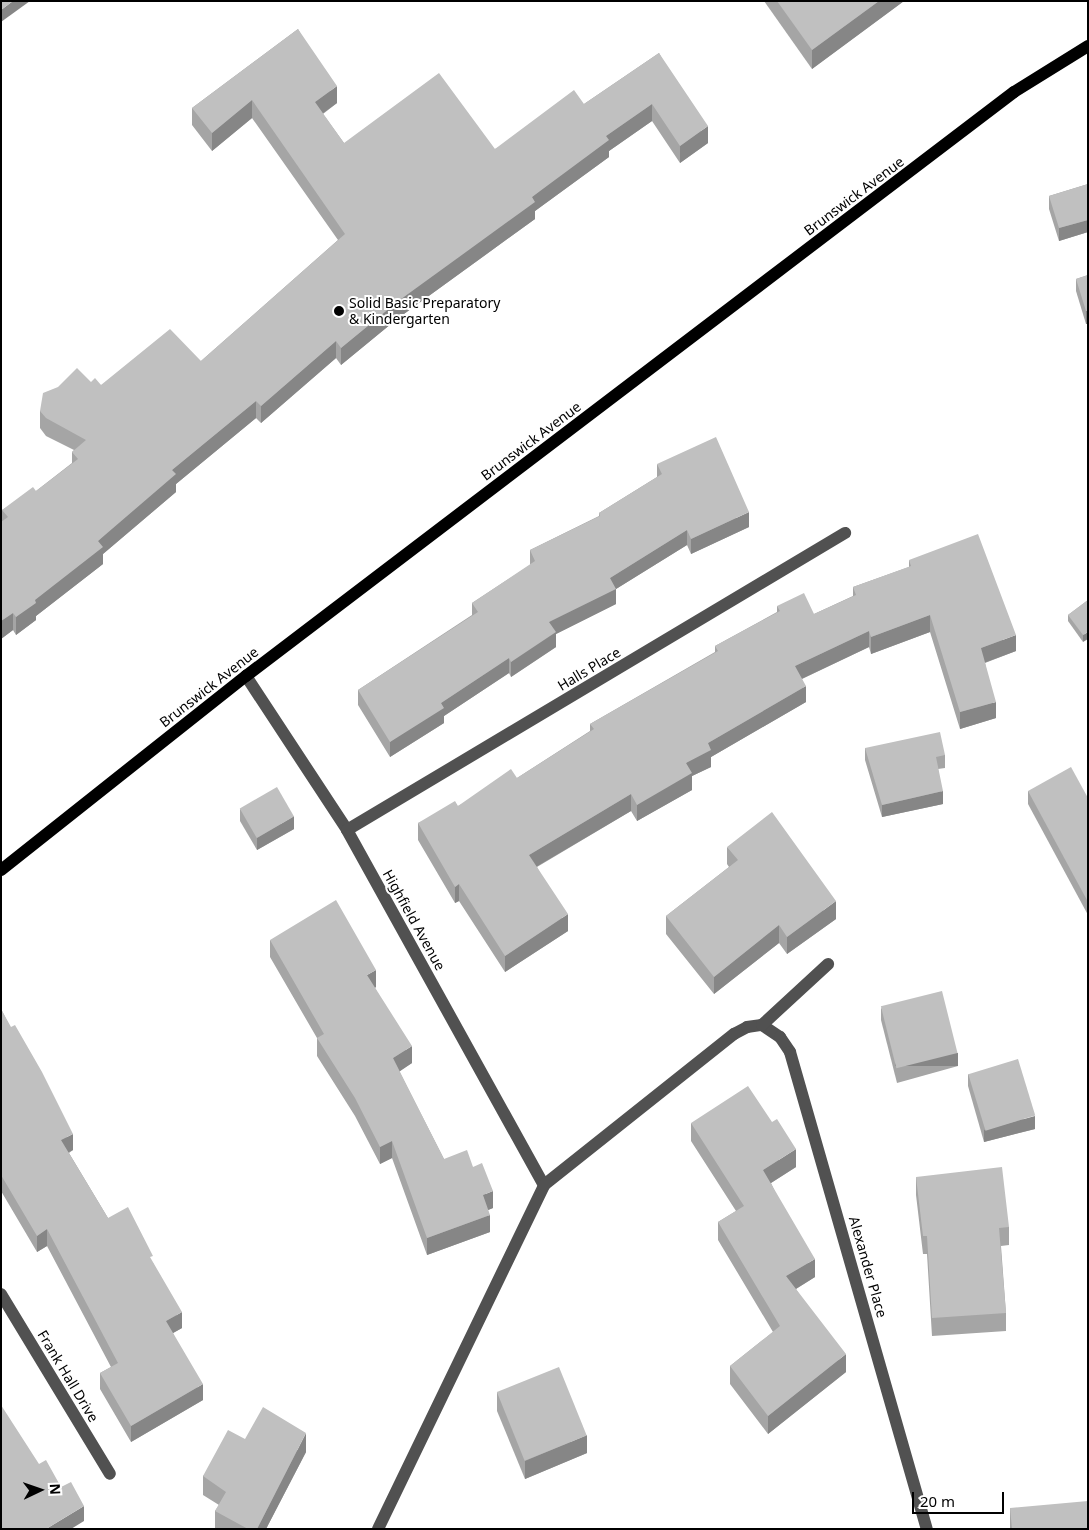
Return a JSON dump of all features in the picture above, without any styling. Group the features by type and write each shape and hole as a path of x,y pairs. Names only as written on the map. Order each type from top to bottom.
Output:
{"main road":[{"name":"Brunswick Avenue","path":"1,870 246,676 1014,92 1088,46"}],"street":[{"name":"Halls Place","path":"347,830 845,533"},
{"name":"Highfield Avenue","path":"246,676 347,830 544,1185"},
{"path":"378,1529 544,1185 734,1034 747,1027 762,1025 828,964"},
{"name":"Alexander Place","path":"762,1025 780,1037 790,1052 927,1529"},
{"name":"Frank Hall Drive","path":"1,1294 110,1474"}],"building":[{"path":"1,1 13,1 1,10"},
{"path":"777,1 879,1 812,50"},
{"path":"298,29 337,86 315,102 344,143 439,73 495,149 574,90 584,104 659,53 708,126 680,146 652,104 606,136 609,140 532,197 535,202 397,302 341,348 336,341 261,406 256,401 172,470 176,474 98,541 103,547 35,600 36,603 16,617 13,613 1,621 1,522 8,517 2,510 33,487 36,491 78,459 72,452 86,440 46,418 40,411 43,393 58,387 77,368 91,382 95,378 101,385 170,329 201,361 345,234 252,100 212,133 192,108"},
{"path":"1088,184 1088,220 1059,228 1049,196"},
{"path":"1088,275 1088,311 1086,311 1076,279"},
{"path":"716,437 749,512 691,539 687,530 610,578 616,589 549,622 556,632 511,662 509,658 441,703 444,708 390,742 358,690 478,612 472,603 535,561 530,550 600,516 599,513 662,474 657,464"},
{"path":"978,534 1016,635 981,648 996,702 960,712 930,615 871,637 869,631 795,666 806,686 708,743 711,750 686,763 692,773 637,805 631,794 529,855 568,914 505,956 459,884 455,887 418,823 455,801 458,806 511,769 517,778 594,729 590,724 718,651 715,646 780,611 777,606 804,593 814,614 856,595 853,587 911,566 909,560"},
{"path":"1088,600 1088,632 1083,635 1068,615"},
{"path":"940,732 945,755 936,757 943,791 882,805 865,748"},
{"path":"1071,767 1088,798 1088,902 1028,791"},
{"path":"277,787 294,816 257,838 240,808"},
{"path":"772,812 836,901 787,937 779,925 714,977 666,916 738,860 727,847"},
{"path":"336,900 376,970 367,975 412,1046 393,1058 444,1159 467,1150 473,1167 482,1163 493,1191 483,1195 490,1215 427,1238 392,1141 380,1147 355,1098 317,1038 324,1034 270,940"},
{"path":"942,991 957,1053 896,1068 881,1006"},
{"path":"1,1009 11,1027 15,1025 42,1072 73,1134 61,1140 108,1218 128,1207 153,1256 150,1257 182,1312 166,1321 203,1384 131,1426 100,1373 118,1363 47,1229 37,1236 1,1175"},
{"path":"1018,1059 1035,1115 986,1131 968,1074"},
{"path":"748,1086 772,1122 777,1119 796,1149 763,1170 815,1259 786,1276 846,1354 768,1416 730,1366 780,1326 718,1222 744,1206 691,1123"},
{"path":"1002,1167 1009,1227 999,1228 1006,1313 932,1318 927,1236 923,1236 916,1177"},
{"path":"559,1367 587,1436 525,1461 497,1392"},
{"path":"1,1405 39,1464 46,1460 61,1487 71,1482 84,1506 46,1529 1,1529"},
{"path":"263,1407 306,1433 257,1529 248,1529 215,1511 226,1492 203,1476 228,1430 245,1439"},
{"path":"1088,1501 1088,1529 1012,1529 1010,1508"}],"place":[{"name":"Solid Basic Preparatory & Kindergarten","path":"339,311"}]}
